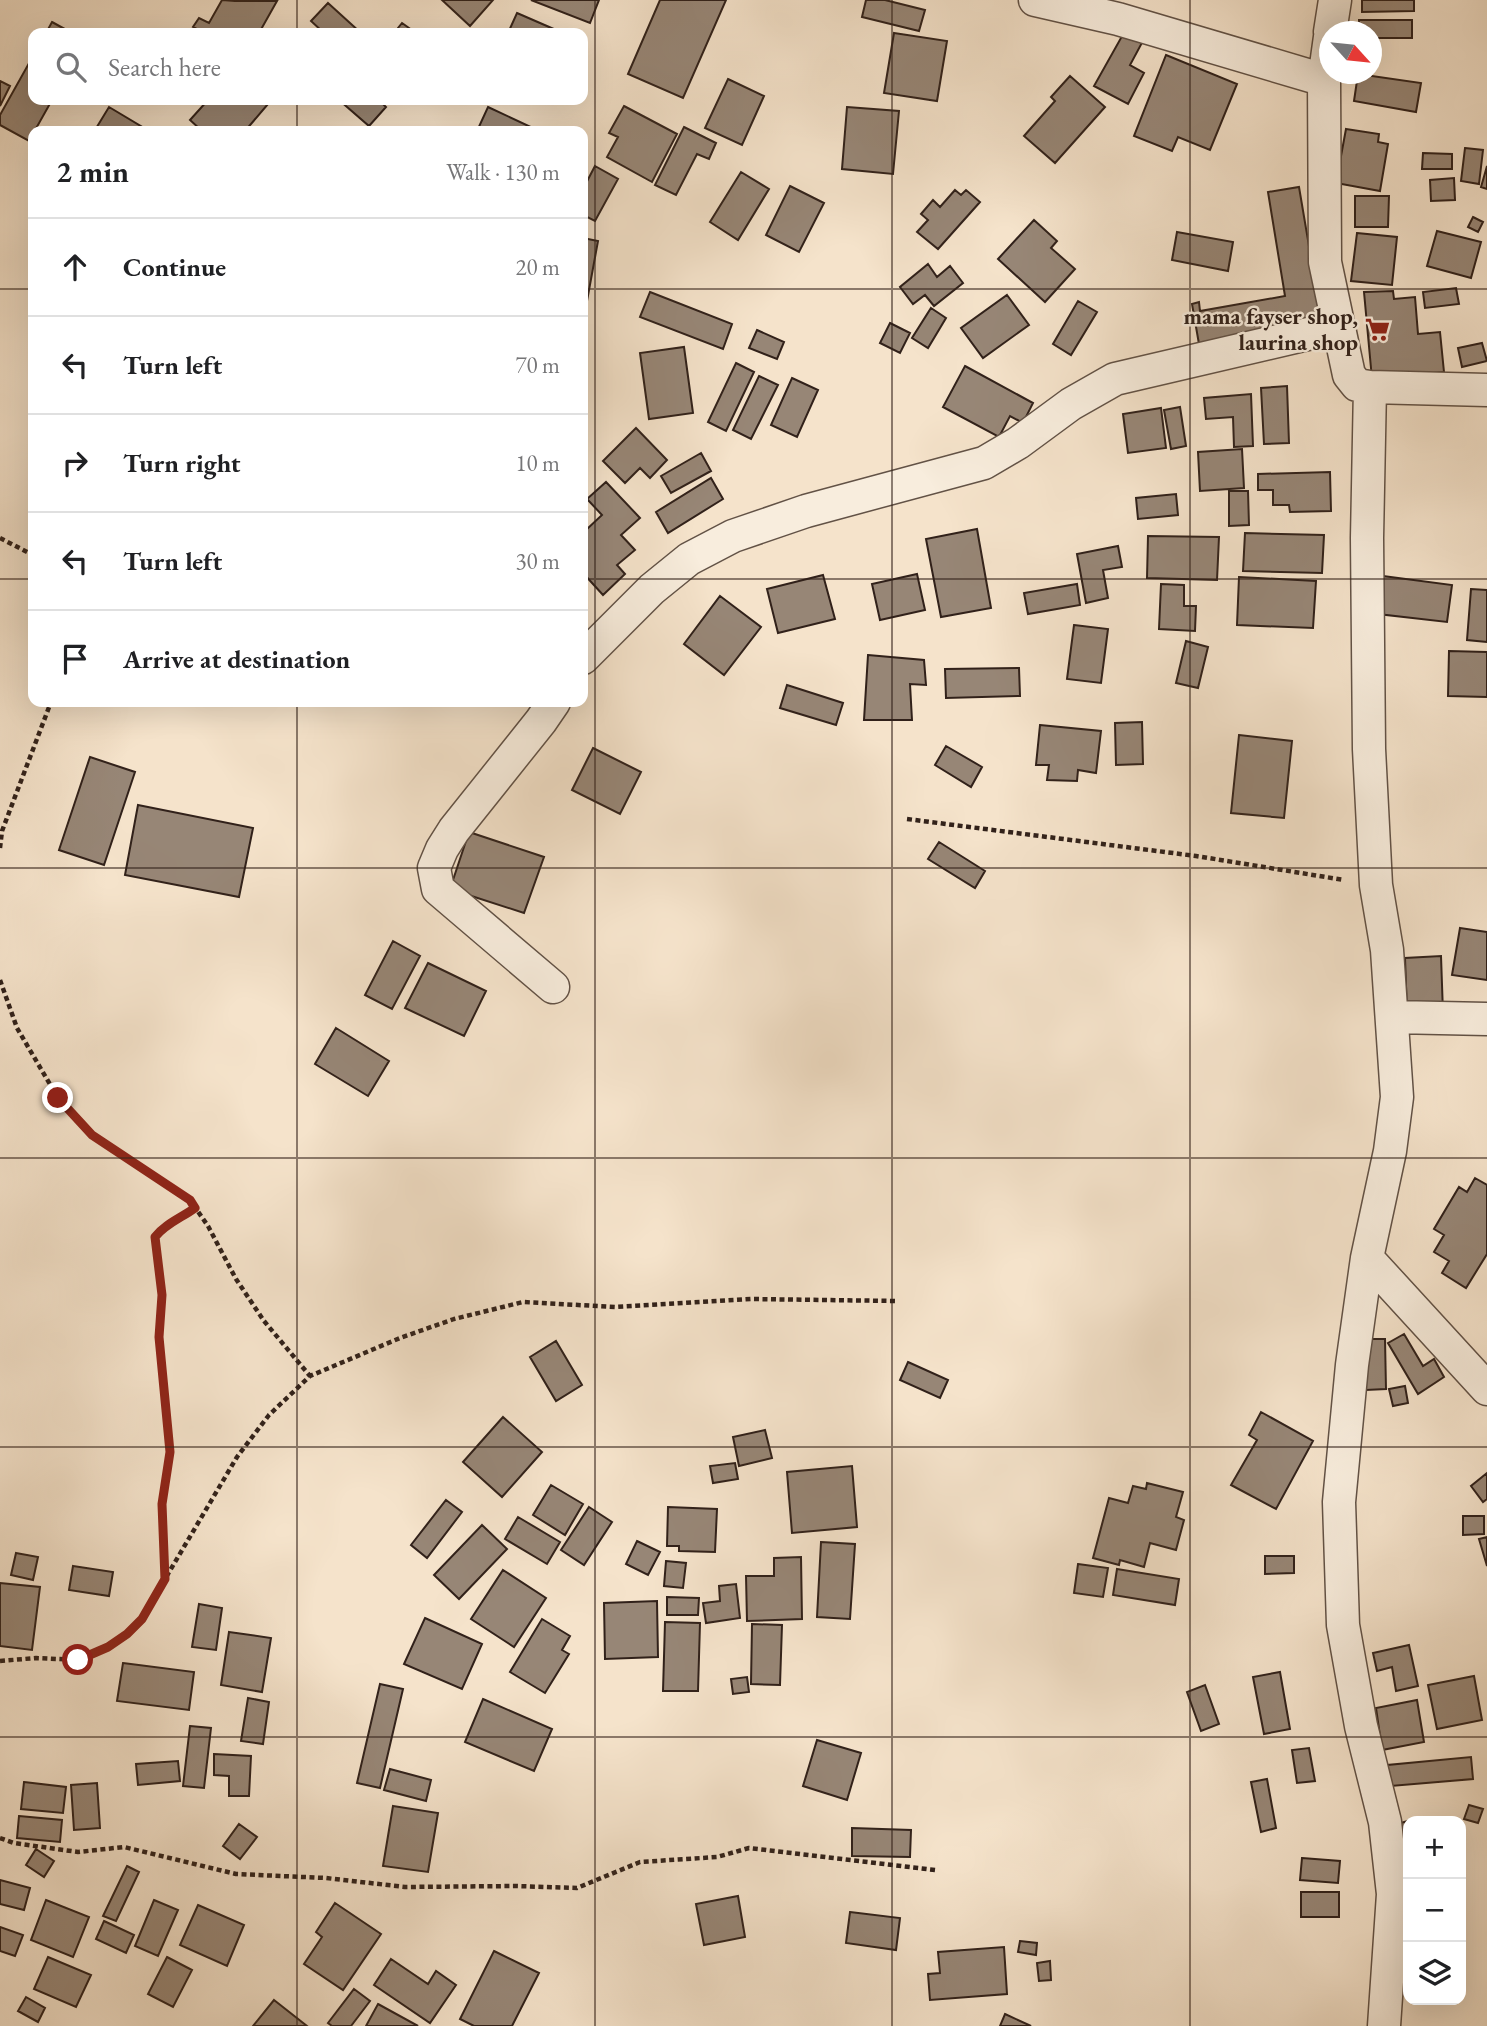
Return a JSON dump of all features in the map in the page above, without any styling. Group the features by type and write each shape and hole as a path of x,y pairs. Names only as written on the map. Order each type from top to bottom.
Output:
{"street":[{"path":"1035,0 1118,19 1319,79"},
{"path":"1332,21 1335,0"},
{"path":"1324,84 1325,262 1349,375 1357,385 1370,387 1487,390"},
{"path":"588,653 670,574 689,559 733,536 806,511 984,463 1018,443 1071,404 1115,379 1338,327"},
{"path":"1370,387 1367,538 1376,885 1387,950 1397,1097 1390,1151 1367,1258 1352,1365 1339,1502 1343,1625 1361,1726 1385,1822 1393,1894 1384,2026"},
{"path":"551,707 454,830 434,869 438,888 554,987"},
{"path":"1393,1017 1487,1019"},
{"path":"1367,1258 1487,1389"}],"path":[{"path":"0,538 28,552"},
{"path":"0,848 2,831 49,707"},
{"path":"907,819 1196,856 1376,885"},
{"path":"0,980 17,1027 58,1098 92,1135 190,1200 264,1321 310,1376"},
{"path":"165,1579 162,1504 170,1452 159,1337 162,1295 155,1237 164,1226 195,1208"},
{"path":"0,1661 36,1658 78,1660 108,1647 127,1634 142,1619 237,1457 269,1415 310,1376 400,1338 523,1302 615,1307 751,1299 897,1301"},
{"path":"0,1838 13,1843 78,1852 124,1847 236,1874 326,1878 405,1887 577,1888 640,1862 717,1857 749,1848 934,1870"}],"building":[{"path":"222,0 277,1 262,28 193,27 199,18 209,23"},
{"path":"442,0 493,0 470,26"},
{"path":"531,0 599,0 590,23"},
{"path":"660,0 726,0 683,98 628,74"},
{"path":"866,0 885,0 925,10 919,31 862,17"},
{"path":"1362,0 1414,0 1414,11 1362,12"},
{"path":"328,3 356,28 319,28 311,21"},
{"path":"517,13 552,28 510,28"},
{"path":"1412,20 1412,38 1382,38 1382,21 1359,21"},
{"path":"52,22 63,28 49,28"},
{"path":"1126,29 1144,39 1130,65 1144,73 1128,104 1094,86"},
{"path":"894,33 947,41 937,101 884,93"},
{"path":"1166,55 1237,84 1210,150 1178,137 1172,151 1134,136"},
{"path":"28,65 28,105 49,105 37,126 28,126 28,140 0,125 0,115"},
{"path":"1070,76 1105,107 1055,163 1024,136 1055,101 1051,97"},
{"path":"1382,77 1421,83 1416,112 1354,101 1357,84 1382,84"},
{"path":"728,79 764,96 742,145 705,128"},
{"path":"0,81 10,86 0,106"},
{"path":"204,105 267,105 249,126 197,126 190,120"},
{"path":"345,105 384,105 386,107 369,126"},
{"path":"624,106 677,134 652,182 607,157 618,137 609,133"},
{"path":"109,107 141,126 97,126"},
{"path":"488,107 529,126 479,126"},
{"path":"847,107 899,111 893,174 842,169"},
{"path":"684,127 716,143 709,159 697,154 676,195 655,185"},
{"path":"1346,129 1379,134 1378,142 1388,144 1380,191 1336,183"},
{"path":"1465,148 1483,150 1479,184 1461,181"},
{"path":"1423,153 1452,154 1452,169 1422,169"},
{"path":"595,166 618,179 595,221 588,218 588,179"},
{"path":"1487,166 1487,189 1481,187"},
{"path":"741,172 769,189 738,240 710,222"},
{"path":"1454,178 1455,200 1431,201 1430,180"},
{"path":"790,186 824,203 799,252 766,235"},
{"path":"1299,187 1322,323 1199,344 1192,304 1199,302 1200,311 1285,296 1268,192"},
{"path":"955,190 961,195 966,190 980,202 938,249 917,232 928,220 921,214 933,200 940,207"},
{"path":"1355,196 1389,196 1388,227 1355,227"},
{"path":"1473,217 1483,222 1478,232 1468,227"},
{"path":"1034,220 1057,241 1051,248 1075,269 1045,302 998,259"},
{"path":"1437,231 1481,242 1471,278 1427,266"},
{"path":"1177,232 1233,242 1228,271 1172,260"},
{"path":"1357,233 1397,237 1392,285 1351,281"},
{"path":"588,239 598,241 588,296"},
{"path":"928,264 937,277 950,266 963,283 934,306 925,295 913,304 900,287"},
{"path":"1456,288 1459,304 1425,308 1423,292"},
{"path":"1393,291 1394,299 1415,297 1418,334 1440,332 1444,372 1372,379 1364,292"},
{"path":"650,292 732,324 723,349 640,317"},
{"path":"1007,295 1029,325 983,358 961,328"},
{"path":"1078,301 1097,312 1071,355 1053,344"},
{"path":"931,308 946,318 928,348 912,338"},
{"path":"890,323 910,333 900,353 880,343"},
{"path":"757,330 784,342 777,359 749,348"},
{"path":"1482,343 1487,361 1462,367 1458,348"},
{"path":"684,347 693,413 649,419 640,353"},
{"path":"736,363 754,372 726,431 708,422"},
{"path":"965,366 1033,403 1023,423 1010,416 999,437 943,407"},
{"path":"759,376 778,385 751,439 733,430"},
{"path":"792,378 818,390 797,437 771,425"},
{"path":"1287,386 1289,443 1264,444 1261,388"},
{"path":"1251,394 1253,446 1234,447 1233,417 1206,419 1204,398"},
{"path":"1180,407 1186,446 1171,449 1164,410"},
{"path":"1161,408 1166,448 1128,453 1123,414"},
{"path":"636,428 667,460 650,478 640,468 625,483 603,461"},
{"path":"1242,449 1244,488 1200,491 1198,452"},
{"path":"701,453 711,471 671,493 661,476"},
{"path":"1330,472 1331,511 1290,512 1289,505 1273,505 1273,490 1258,490 1258,474"},
{"path":"711,478 723,499 668,533 656,512"},
{"path":"606,482 640,518 621,535 635,550 617,565 625,574 603,595 588,578 588,528 602,515 588,498"},
{"path":"1229,491 1248,491 1249,525 1229,526"},
{"path":"1176,494 1178,515 1138,519 1136,498"},
{"path":"977,529 991,608 941,617 926,539"},
{"path":"1245,533 1324,535 1322,573 1243,571"},
{"path":"1148,536 1219,537 1217,580 1147,578"},
{"path":"1118,546 1122,567 1103,570 1108,598 1086,603 1077,554"},
{"path":"917,574 925,610 880,620 872,584"},
{"path":"823,575 835,619 778,633 767,589"},
{"path":"1383,576 1452,585 1447,622 1378,614"},
{"path":"1239,577 1316,581 1313,628 1237,625"},
{"path":"1077,584 1080,605 1028,614 1024,593"},
{"path":"1161,584 1184,585 1184,606 1196,606 1195,631 1159,629"},
{"path":"1471,589 1487,590 1487,642 1467,640"},
{"path":"720,596 761,627 724,675 684,644"},
{"path":"1074,625 1108,629 1101,683 1067,679"},
{"path":"1186,641 1208,647 1198,688 1176,683"},
{"path":"1449,651 1487,652 1487,697 1448,696"},
{"path":"868,655 924,660 926,685 910,684 912,720 864,720"},
{"path":"1019,668 1020,696 946,698 945,669"},
{"path":"787,685 843,703 836,725 780,708"},
{"path":"1142,722 1143,764 1116,765 1115,723"},
{"path":"1040,725 1101,731 1096,773 1078,770 1077,781 1047,780 1049,765 1036,765"},
{"path":"1239,735 1292,741 1284,818 1231,813"},
{"path":"946,746 982,767 971,787 935,765"},
{"path":"593,748 641,772 620,814 572,790"},
{"path":"90,757 135,772 104,865 59,850"},
{"path":"138,805 253,828 239,897 125,875"},
{"path":"469,832 544,857 524,913 450,889"},
{"path":"939,842 985,871 975,888 928,859"},
{"path":"1460,928 1487,932 1487,980 1452,975"},
{"path":"393,941 420,956 392,1009 365,995"},
{"path":"1441,956 1443,1013 1407,1014 1405,958"},
{"path":"428,963 486,991 464,1036 405,1008"},
{"path":"336,1028 389,1061 368,1096 315,1064"},
{"path":"1475,1178 1487,1185 1487,1254 1466,1288 1442,1273 1449,1261 1434,1252 1444,1235 1434,1229 1459,1187 1467,1192"},
{"path":"1404,1334 1423,1366 1434,1359 1444,1377 1418,1394 1388,1343"},
{"path":"1359,1339 1385,1339 1386,1389 1366,1390 1366,1360"},
{"path":"556,1341 582,1385 556,1401 530,1357"},
{"path":"908,1362 948,1380 940,1398 900,1380"},
{"path":"1405,1386 1408,1403 1393,1406 1389,1389"},
{"path":"1261,1412 1313,1441 1276,1509 1231,1485 1257,1440 1249,1435"},
{"path":"503,1417 542,1452 502,1497 463,1462"},
{"path":"765,1430 772,1458 739,1466 733,1437"},
{"path":"735,1463 738,1479 713,1483 710,1466"},
{"path":"852,1466 857,1527 792,1533 787,1472"},
{"path":"1487,1473 1487,1499 1483,1502 1471,1486"},
{"path":"1147,1483 1183,1492 1176,1517 1184,1520 1176,1550 1150,1543 1144,1567 1120,1560 1119,1565 1093,1558 1109,1498 1128,1503 1133,1486 1146,1489"},
{"path":"551,1485 583,1504 565,1535 533,1515"},
{"path":"446,1500 462,1512 427,1558 411,1545"},
{"path":"589,1507 612,1522 584,1565 561,1550"},
{"path":"668,1507 717,1509 715,1552 679,1551 679,1546 667,1546"},
{"path":"1463,1516 1484,1516 1484,1534 1463,1535"},
{"path":"518,1517 560,1542 547,1564 505,1539"},
{"path":"482,1525 507,1549 459,1599 434,1575"},
{"path":"1487,1537 1487,1566 1479,1539"},
{"path":"637,1541 660,1552 648,1575 626,1564"},
{"path":"821,1542 855,1544 850,1619 817,1617"},
{"path":"16,1553 38,1557 33,1580 11,1575"},
{"path":"1265,1556 1294,1556 1294,1573 1265,1574"},
{"path":"801,1557 802,1619 747,1621 746,1576 774,1576 774,1558"},
{"path":"666,1561 686,1563 683,1588 664,1586"},
{"path":"1078,1564 1108,1568 1103,1597 1074,1593"},
{"path":"73,1566 113,1572 109,1596 69,1590"},
{"path":"1117,1569 1179,1579 1175,1605 1113,1595"},
{"path":"503,1570 546,1598 514,1647 471,1619"},
{"path":"0,1583 40,1587 32,1650 0,1646"},
{"path":"736,1584 740,1618 706,1623 703,1603 720,1601 719,1586"},
{"path":"667,1597 699,1598 698,1615 667,1615"},
{"path":"657,1601 658,1657 605,1659 604,1603"},
{"path":"199,1604 222,1608 216,1650 192,1647"},
{"path":"425,1618 482,1644 462,1689 404,1664"},
{"path":"542,1619 570,1636 562,1650 569,1654 545,1693 510,1672"},
{"path":"665,1622 700,1623 698,1691 663,1691"},
{"path":"752,1624 782,1625 780,1685 751,1684"},
{"path":"229,1632 271,1638 262,1692 221,1685"},
{"path":"1409,1645 1418,1686 1396,1691 1392,1667 1377,1671 1373,1653"},
{"path":"123,1663 194,1672 189,1710 117,1701"},
{"path":"1280,1672 1290,1729 1264,1734 1253,1677"},
{"path":"1474,1676 1482,1720 1437,1729 1428,1685"},
{"path":"747,1677 749,1692 733,1694 731,1679"},
{"path":"380,1684 403,1689 380,1788 357,1783"},
{"path":"1205,1685 1219,1724 1201,1731 1187,1692"},
{"path":"248,1698 269,1702 263,1744 241,1741"},
{"path":"483,1699 552,1729 534,1771 465,1742"},
{"path":"1417,1700 1424,1742 1382,1750 1376,1708"},
{"path":"190,1726 211,1728 204,1788 183,1786"},
{"path":"817,1740 861,1753 847,1800 803,1786"},
{"path":"1309,1748 1315,1781 1297,1783 1292,1750"},
{"path":"214,1754 251,1756 249,1796 229,1796 229,1776 214,1775"},
{"path":"1471,1757 1473,1779 1379,1787 1377,1766"},
{"path":"178,1761 180,1781 138,1785 136,1764"},
{"path":"390,1769 431,1780 426,1801 384,1790"},
{"path":"1267,1779 1276,1828 1261,1832 1251,1782"},
{"path":"24,1782 66,1787 63,1813 21,1809"},
{"path":"97,1783 100,1828 74,1830 71,1785"},
{"path":"1469,1805 1483,1809 1478,1823 1466,1820"},
{"path":"393,1806 438,1813 428,1872 383,1866"},
{"path":"19,1816 62,1820 60,1842 17,1838"},
{"path":"1403,1822 1402,1852 1394,1825"},
{"path":"239,1824 257,1837 240,1859 223,1846"},
{"path":"852,1828 911,1830 910,1857 852,1856"},
{"path":"36,1849 54,1861 44,1877 26,1865"},
{"path":"1302,1858 1340,1861 1338,1883 1300,1880"},
{"path":"127,1866 139,1872 116,1921 103,1916"},
{"path":"0,1880 30,1888 24,1910 0,1904"},
{"path":"1301,1892 1339,1892 1339,1917 1301,1917"},
{"path":"738,1896 745,1937 704,1945 696,1904"},
{"path":"46,1900 89,1917 73,1957 31,1940"},
{"path":"154,1900 178,1910 158,1956 135,1946"},
{"path":"335,1903 381,1934 343,1990 304,1964 322,1937 316,1932"},
{"path":"198,1905 244,1925 227,1966 180,1945"},
{"path":"850,1912 900,1918 896,1950 846,1943"},
{"path":"104,1921 134,1935 126,1953 96,1939"},
{"path":"0,1927 23,1935 15,1956 0,1951"},
{"path":"1020,1941 1037,1943 1036,1955 1018,1952"},
{"path":"1004,1947 1007,1994 930,2000 928,1974 940,1973 938,1952"},
{"path":"494,1951 539,1973 512,2026 474,2026 460,2019"},
{"path":"48,1957 91,1975 76,2007 34,1989"},
{"path":"167,1957 192,1970 173,2007 148,1994"},
{"path":"391,1959 428,1984 436,1971 456,1985 430,2023 374,1985"},
{"path":"1050,1961 1051,1980 1039,1981 1037,1963"},
{"path":"354,1989 370,2001 351,2026 332,2026 328,2023"},
{"path":"26,1997 45,2008 38,2022 18,2011"},
{"path":"274,2000 307,2026 253,2026"},
{"path":"378,2004 418,2026 366,2026"},
{"path":"1005,2014 1031,2026 1000,2026"}],"place":[{"name":"mama fayser shop, laurina shop","path":"1378,329"}],"route":[{"path":"58,1098 92,1135 190,1200 195,1208 164,1226 155,1237 162,1295 159,1337 170,1452 162,1504 165,1579 142,1619 127,1634 108,1647 78,1660"}]}
